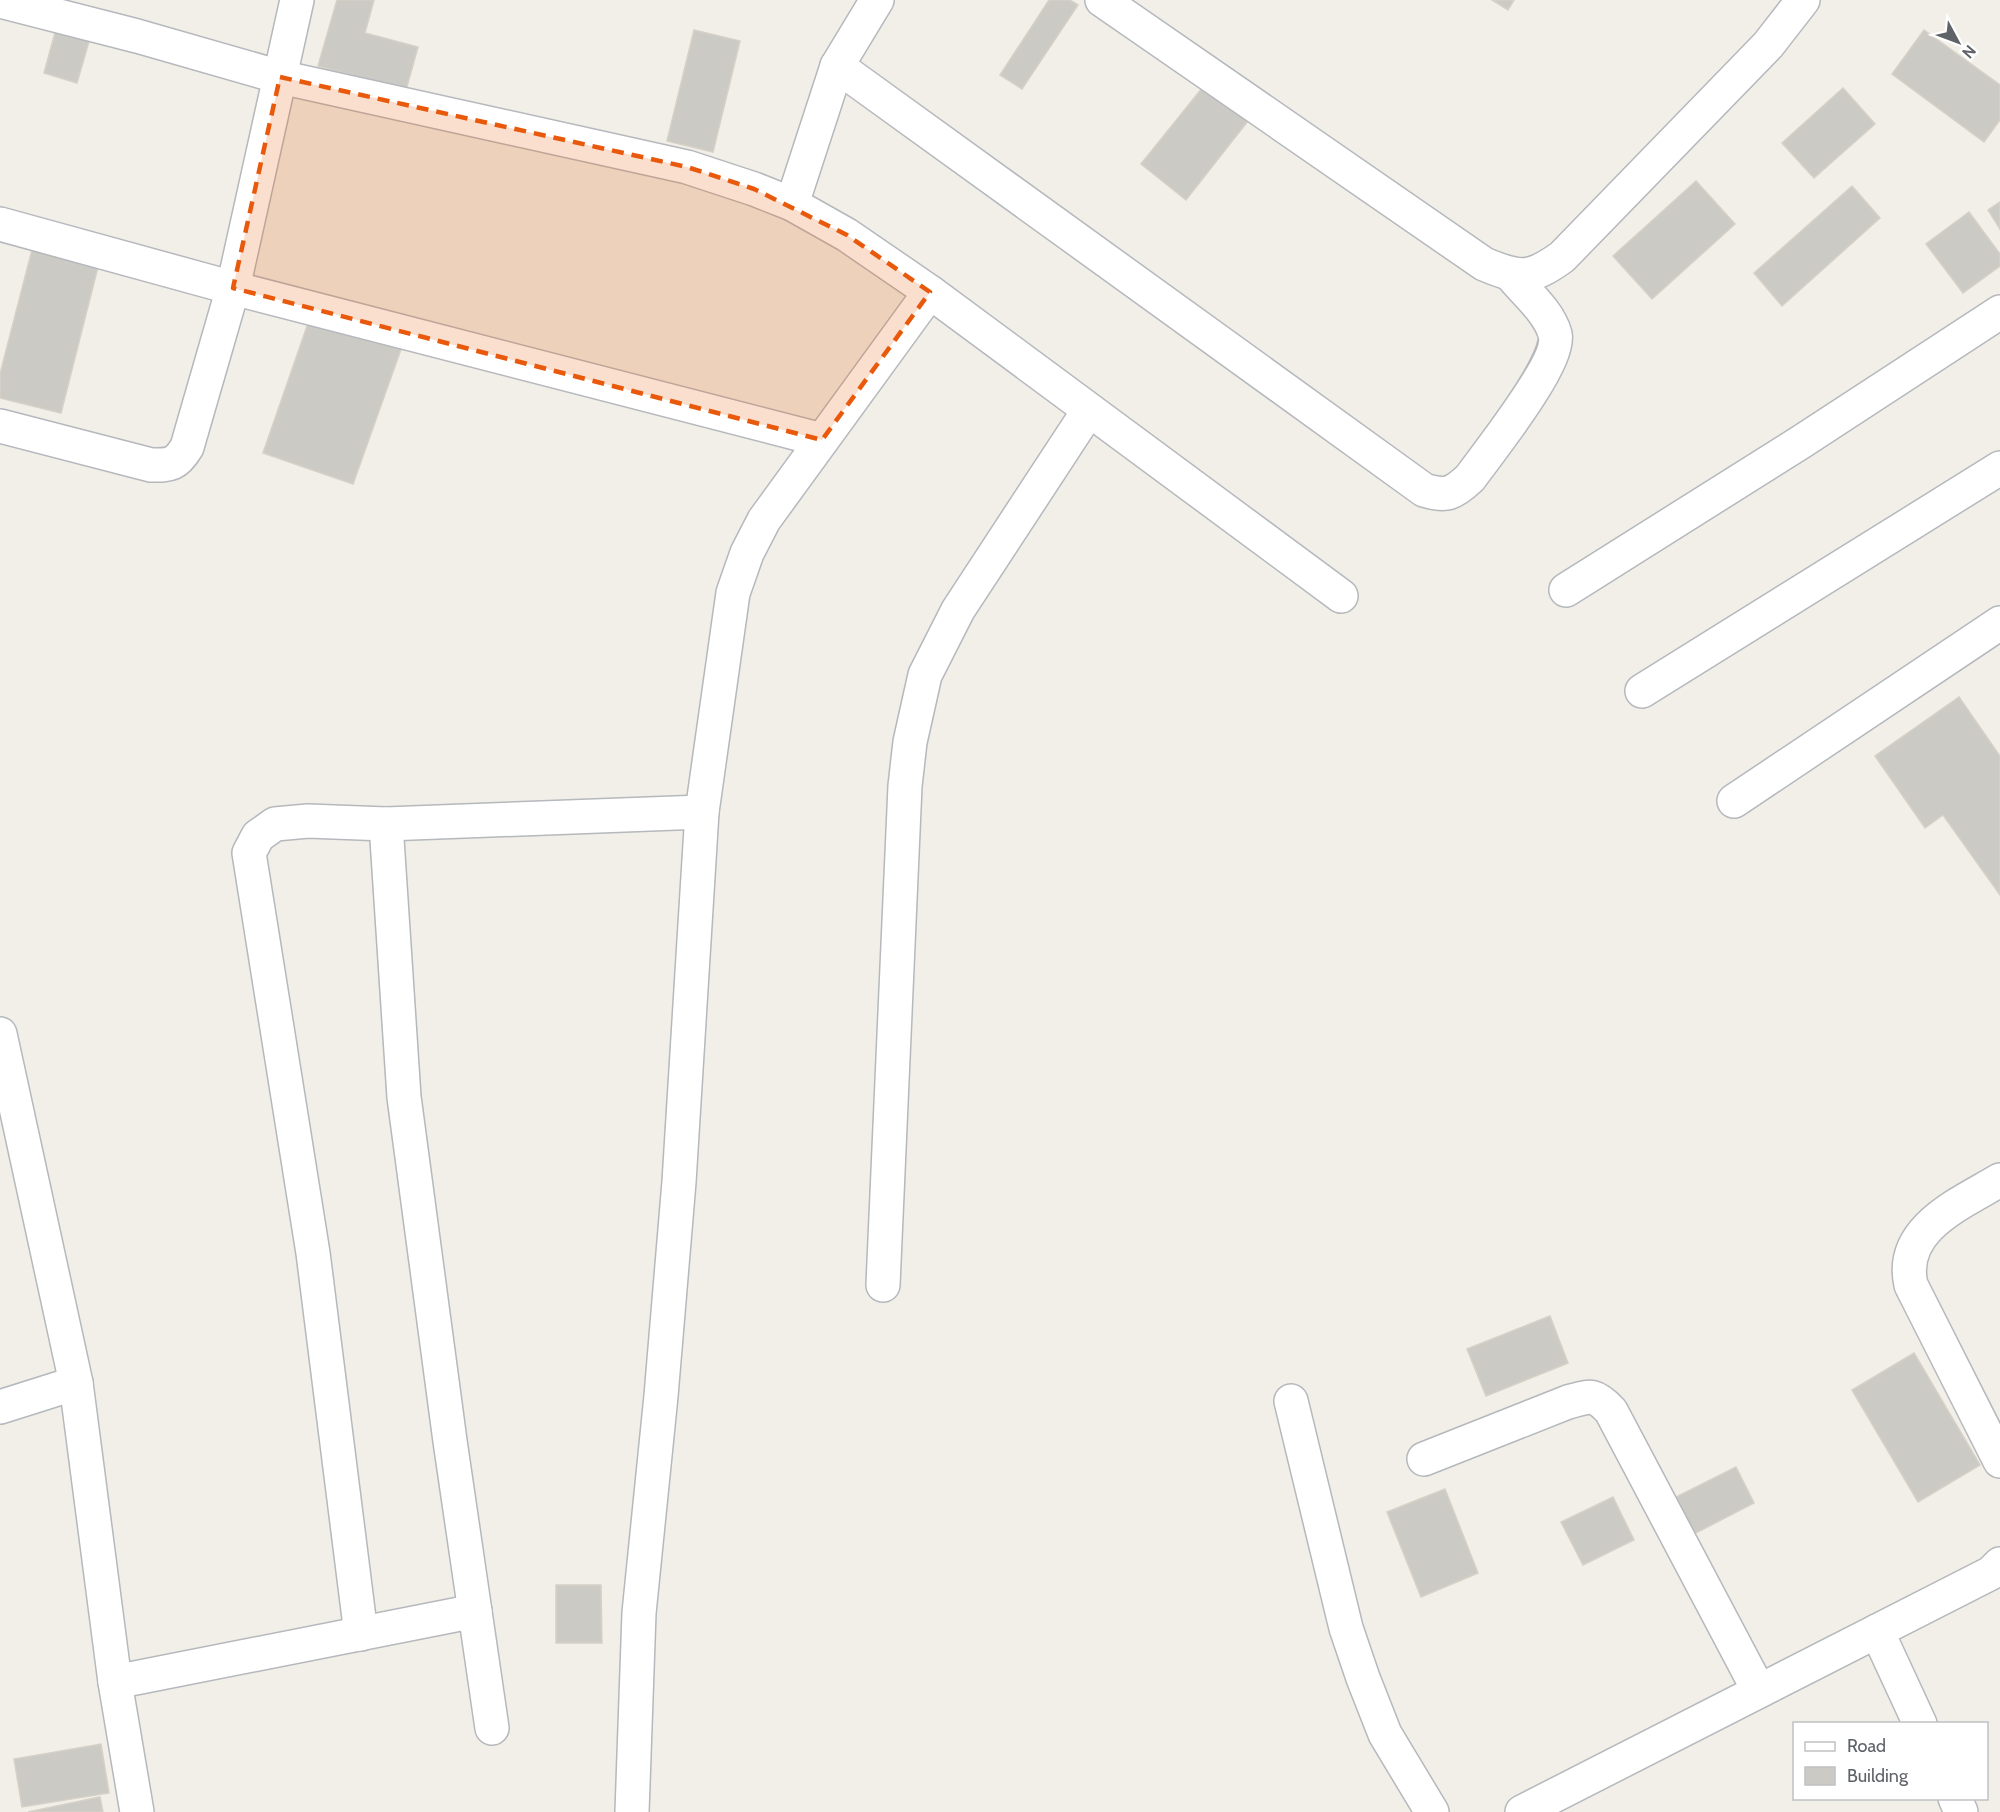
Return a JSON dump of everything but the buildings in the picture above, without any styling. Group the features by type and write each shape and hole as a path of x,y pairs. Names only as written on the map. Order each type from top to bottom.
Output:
{"street":[{"path":"0,426 151,465 166,465 179,461 187,447 233,288 297,0"},
{"path":"792,204 837,66 877,0"},
{"path":"837,66 1424,490 1441,495 1458,489 1470,478 1542,375 1553,352 1556,337 1551,322 1511,276 1484,264 1102,0"},
{"path":"1511,276 1534,274 1562,257 1768,45 1803,0"},
{"path":"0,2 137,36 280,77 687,167 792,204 847,235 930,291 1341,596"},
{"path":"0,225 233,288 822,440"},
{"path":"632,1812 639,1613 678,1194 702,812 733,593 747,553 764,520 930,291"},
{"path":"1566,590 1801,442 2000,312"},
{"path":"883,1285 905,786 909,742 925,675 957,610 1089,410"},
{"path":"1642,691 2000,468"},
{"path":"1734,801 2000,623"},
{"path":"361,1634 313,1253 249,853 258,836 275,824 308,821 386,824 702,812"},
{"path":"386,824 404,1097 492,1728"},
{"path":"0,1034 76,1383 115,1682 138,1812"},
{"path":"2000,1180 1925,1229 1912,1249 1907,1270 1911,1285 2000,1461"},
{"path":"0,1407 76,1383"},
{"path":"1424,1459 1568,1402 1587,1397 1599,1399 1611,1411 1760,1691"},
{"path":"1291,1401 1346,1628 1363,1678 1385,1734 1432,1812"},
{"path":"1522,1812 1991,1573 2000,1564"},
{"path":"115,1682 475,1611"},
{"path":"1877,1631 1919,1722"}],"highlighted area":[{"path":"280,77 687,167 754,189 847,235 930,292 822,440 233,288"}]}
